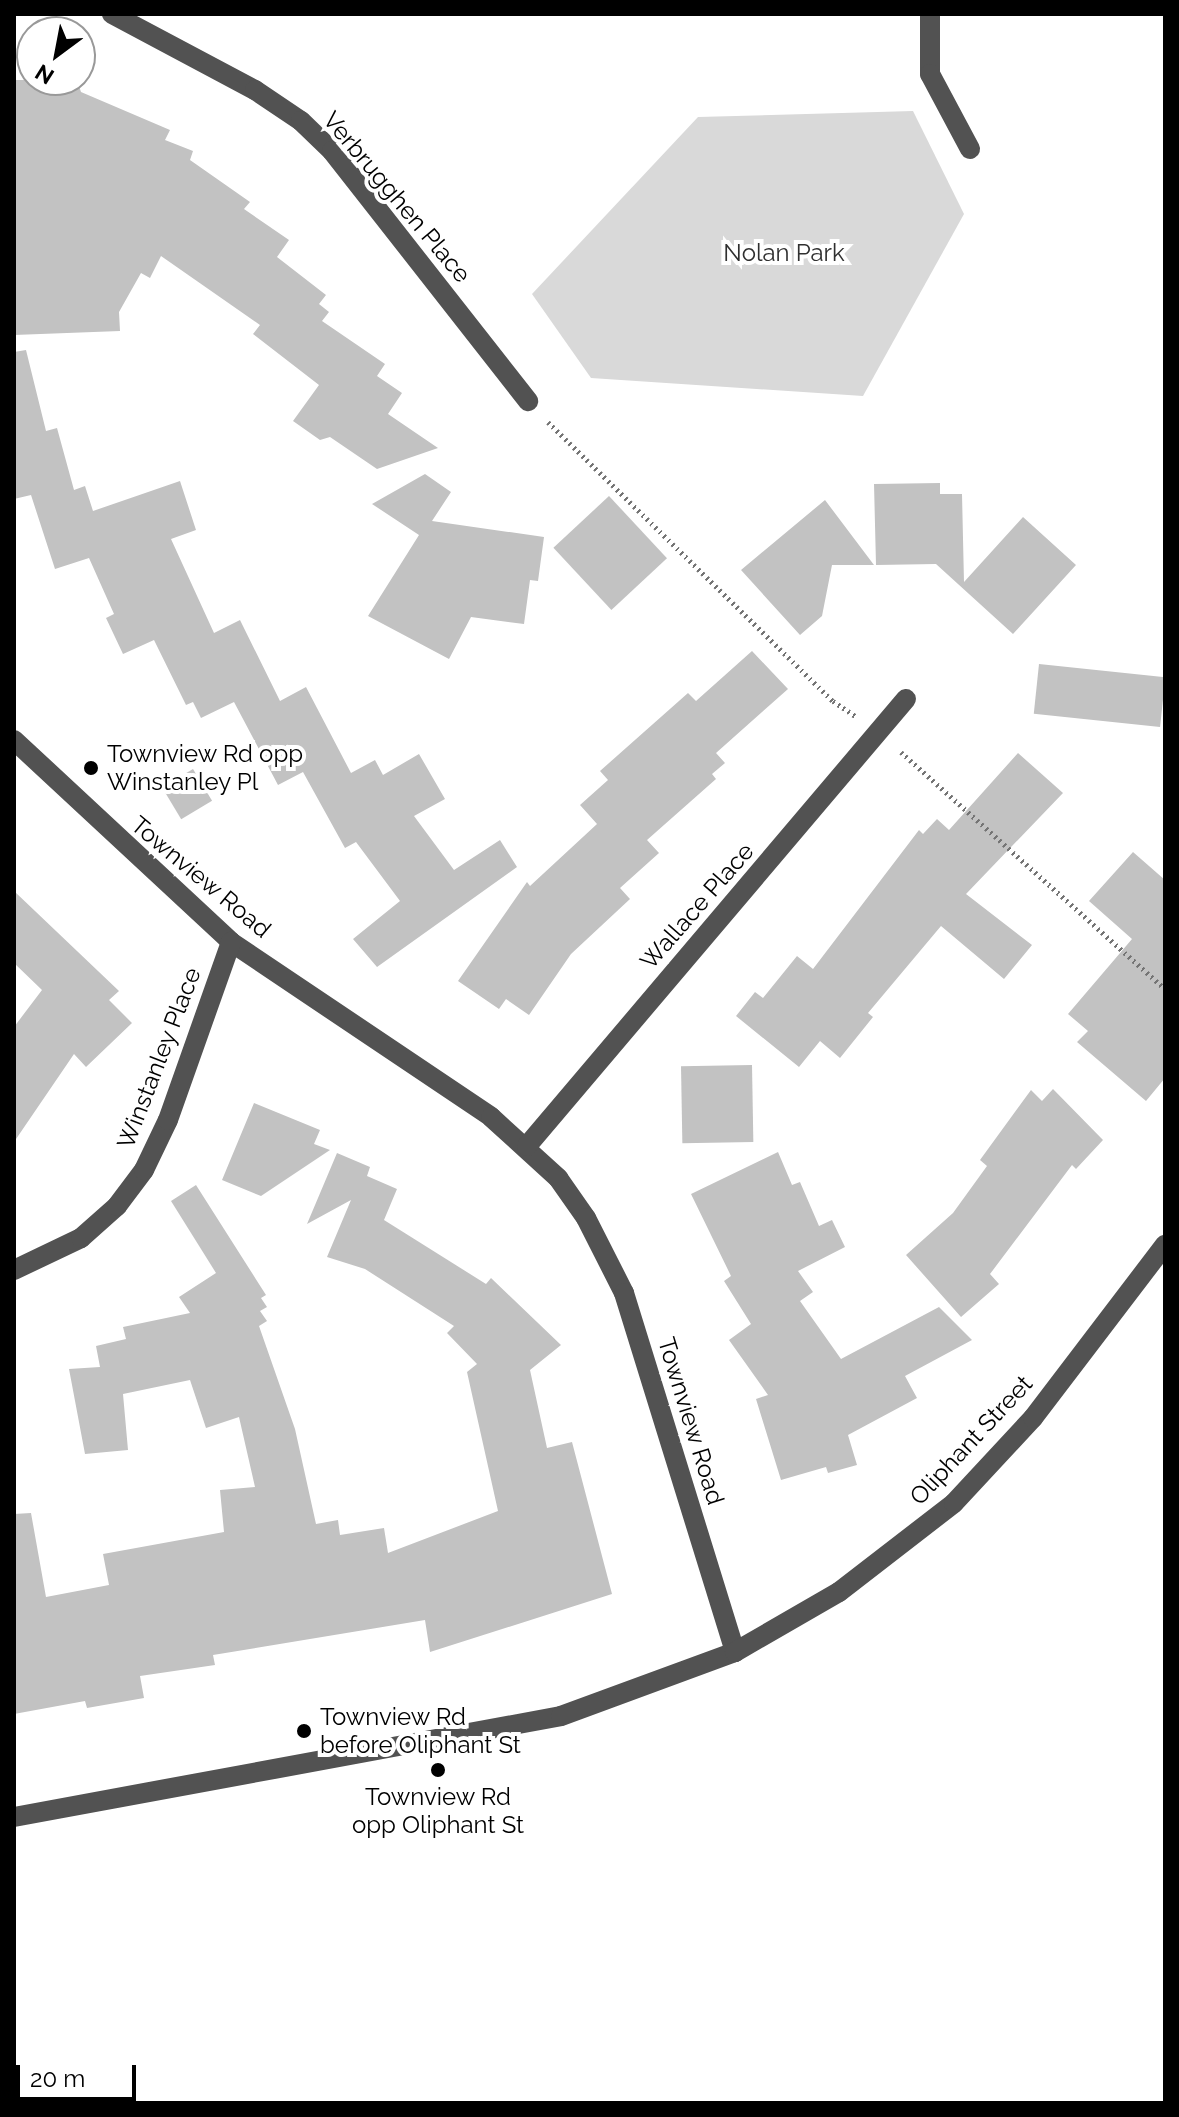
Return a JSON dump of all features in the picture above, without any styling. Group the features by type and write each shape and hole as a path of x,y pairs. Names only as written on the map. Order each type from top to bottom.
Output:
{"street":[{"name":"Verbrugghen Place","path":"112,14 255,90 301,121 332,151 528,401"},
{"path":"930,14 930,74 970,149"},
{"name":"Wallace Place","path":"527,1146 906,699"},
{"name":"Townview Road","path":"14,740 231,942 527,1146 586,1218 624,1293 735,1652"},
{"name":"Winstanley Place","path":"14,1270 81,1238 117,1206 144,1170 168,1120 231,942"},
{"name":"Oliphant Street","path":"735,1652 839,1592 954,1503 1033,1418 1165,1245"},
{"path":"14,1817 561,1716 735,1652"}],"path":[{"path":"528,401 833,701 879,733 1165,989"}],"green space":[{"name":"Nolan Park","path":"913,111 964,214 863,396 591,378 532,294 698,117"}],"building":[{"path":"16,80 16,96 90,96 170,130 165,140 193,151 190,160 250,202 244,209 289,240 277,257 326,295 319,304 329,312 322,321 385,364 377,376 402,393 388,414 438,448 377,469 330,437 320,440 293,421 319,385 253,334 260,325 161,256 150,278 141,273 119,312 120,331 14,335"},
{"path":"26,350 46,431 57,428 74,490 85,486 93,511 180,481 196,530 171,539 214,633 240,620 280,701 306,687 351,773 375,760 383,775 419,754 445,799 414,816 454,870 500,840 517,867 377,967 353,939 400,901 356,842 345,848 303,772 278,785 234,702 201,718 193,702 186,705 154,640 123,654 106,618 114,614 89,558 55,569 31,495 14,499 14,352"},
{"path":"425,474 451,492 432,521 544,537 538,581 530,580 524,624 471,617 449,659 368,616 419,535 372,504"},
{"path":"940,483 940,494 962,494 964,582 1023,517 1076,565 1013,634 936,564 876,565 874,484"},
{"path":"609,496 667,558 611,610 553,548"},
{"path":"825,500 874,565 832,565 822,616 800,635 741,570"},
{"path":"752,651 788,689 716,753 725,763 712,774 716,779 647,840 659,853 620,888 630,899 571,954 529,1015 506,999 499,1009 458,981 527,882 530,886 597,824 580,805 608,780 600,771 688,693 696,701"},
{"path":"1039,664 1165,677 1160,727 1034,714"},
{"path":"1018,753 1063,793 966,894 1032,945 1004,979 941,926 868,1013 873,1017 840,1058 820,1041 799,1067 736,1016 755,992 763,998 797,956 813,969 919,830 923,834 937,819 949,830"},
{"path":"193,769 212,801 181,819 162,788"},
{"path":"1133,852 1165,880 1165,1078 1146,1101 1077,1042 1088,1031 1068,1014 1132,939 1089,901"},
{"path":"14,891 119,991 109,1000 132,1023 86,1067 74,1054 14,1142 14,1027 42,990 14,963"},
{"path":"752,1065 753,1142 682,1143 681,1066"},
{"path":"1053,1089 1103,1140 1076,1169 1072,1165 990,1274 999,1284 961,1317 906,1255 953,1213 987,1166 980,1160 1031,1090 1042,1101"},
{"path":"254,1103 320,1130 314,1144 330,1150 261,1196 222,1180"},
{"path":"778,1152 792,1185 800,1182 819,1226 832,1220 845,1247 798,1271 813,1292 800,1301 841,1359 939,1307 972,1340 905,1376 917,1398 848,1435 857,1465 828,1473 826,1467 781,1480 756,1399 768,1395 729,1340 751,1324 724,1281 731,1276 691,1194"},
{"path":"337,1153 370,1167 367,1176 397,1189 384,1220 486,1284 491,1278 561,1345 530,1370 547,1448 572,1442 612,1594 430,1652 425,1620 213,1655 215,1665 140,1676 144,1698 87,1708 85,1701 14,1714 14,1514 31,1513 46,1597 109,1585 103,1554 224,1532 220,1490 255,1487 239,1417 206,1428 190,1380 123,1394 128,1450 85,1454 69,1369 100,1367 96,1346 126,1339 123,1327 190,1313 179,1297 216,1273 171,1201 196,1185 266,1295 261,1298 267,1307 260,1311 267,1321 259,1326 295,1429 316,1524 338,1520 340,1535 384,1528 388,1553 498,1511 467,1372 477,1364 447,1333 454,1326 365,1269 327,1257 351,1200 307,1224"}],"place":[{"name":"Townview Rd opp Winstanley Pl","path":"91,768"},
{"name":"Townview Rd before Oliphant St","path":"304,1731"},
{"name":"Townview Rd opp Oliphant St","path":"438,1770"}]}
